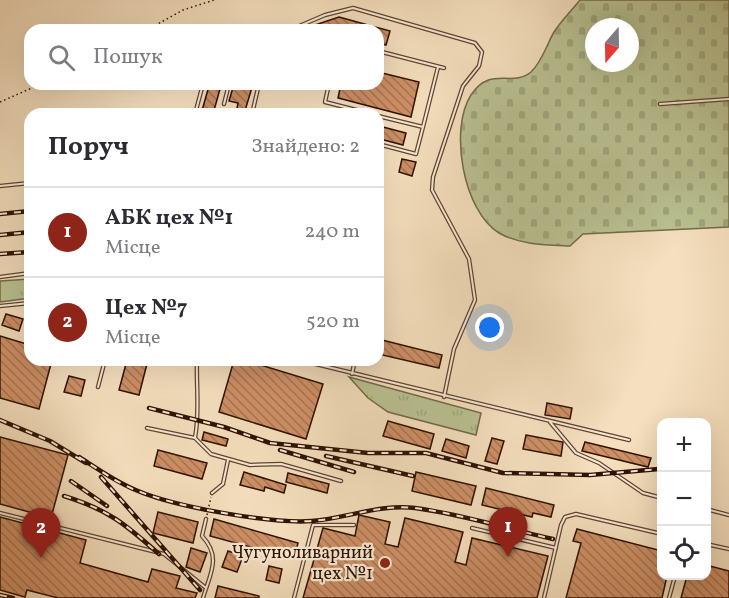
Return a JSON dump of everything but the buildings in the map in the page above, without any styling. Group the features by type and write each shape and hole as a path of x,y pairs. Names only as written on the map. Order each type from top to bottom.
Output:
{"lane":[{"path":"304,24 353,8 475,43 482,52 479,66 463,86 433,177 432,190 469,259 475,300 454,349 444,397"},
{"path":"384,53 444,68"},
{"path":"384,146 416,154 438,67"},
{"path":"197,108 201,90"},
{"path":"224,104 228,90"},
{"path":"253,108 258,90"},
{"path":"328,90 325,102 348,108"},
{"path":"660,104 729,99"},
{"path":"384,117 423,127"},
{"path":"0,186 24,184"},
{"path":"0,277 24,274"},
{"path":"0,306 24,304"},
{"path":"98,387 103,366"},
{"path":"195,438 200,414 196,384 197,366"},
{"path":"322,366 629,440"},
{"path":"352,374 354,366"},
{"path":"549,421 576,453 599,463 643,493 657,497"},
{"path":"147,428 195,438 211,454 228,459 250,465 281,464 341,481"},
{"path":"212,493 223,484 228,459"},
{"path":"711,510 729,514"},
{"path":"0,513 164,554 206,588"},
{"path":"544,598 561,525 566,517 576,514 657,533"},
{"path":"203,598 214,560 212,547 202,536 206,519"},
{"path":"294,598 313,525 354,525"},
{"path":"472,528 556,548"},
{"path":"711,545 729,549"},
{"path":"669,598 674,580"}],"path":[{"path":"158,24 183,10 214,0"},
{"path":"0,102 27,90"},
{"path":"206,519 212,493"}],"green space":[{"path":"580,0 729,0 729,227 583,234 570,246 534,244 516,240 499,233 487,222 476,207 463,168 461,128 464,110 471,95 486,81 516,78 531,72 563,20"},
{"path":"24,279 24,299 0,302 0,281"},
{"path":"349,377 481,413 476,435 388,412 368,398"}],"railway":[{"path":"0,214 24,212"},
{"path":"0,235 24,233"},
{"path":"0,254 24,252"},
{"path":"149,408 224,427 270,443 368,453 426,453 503,473 590,475 657,469"},
{"path":"0,420 50,441 86,463"},
{"path":"280,450 354,472"},
{"path":"326,456 413,476"},
{"path":"79,457 130,488 175,503 224,513 273,520 312,521 389,508 415,508 553,539"},
{"path":"101,477 200,590"},
{"path":"71,481 107,506"},
{"path":"64,496 80,501 116,519 159,554"},
{"path":"0,595 13,598"}],"place":[{"name":"АБК цех №1","path":"508,557"},
{"name":"Цех №7","path":"41,558"},
{"name":"Чугуноливарний цех №1","path":"385,563"}]}
